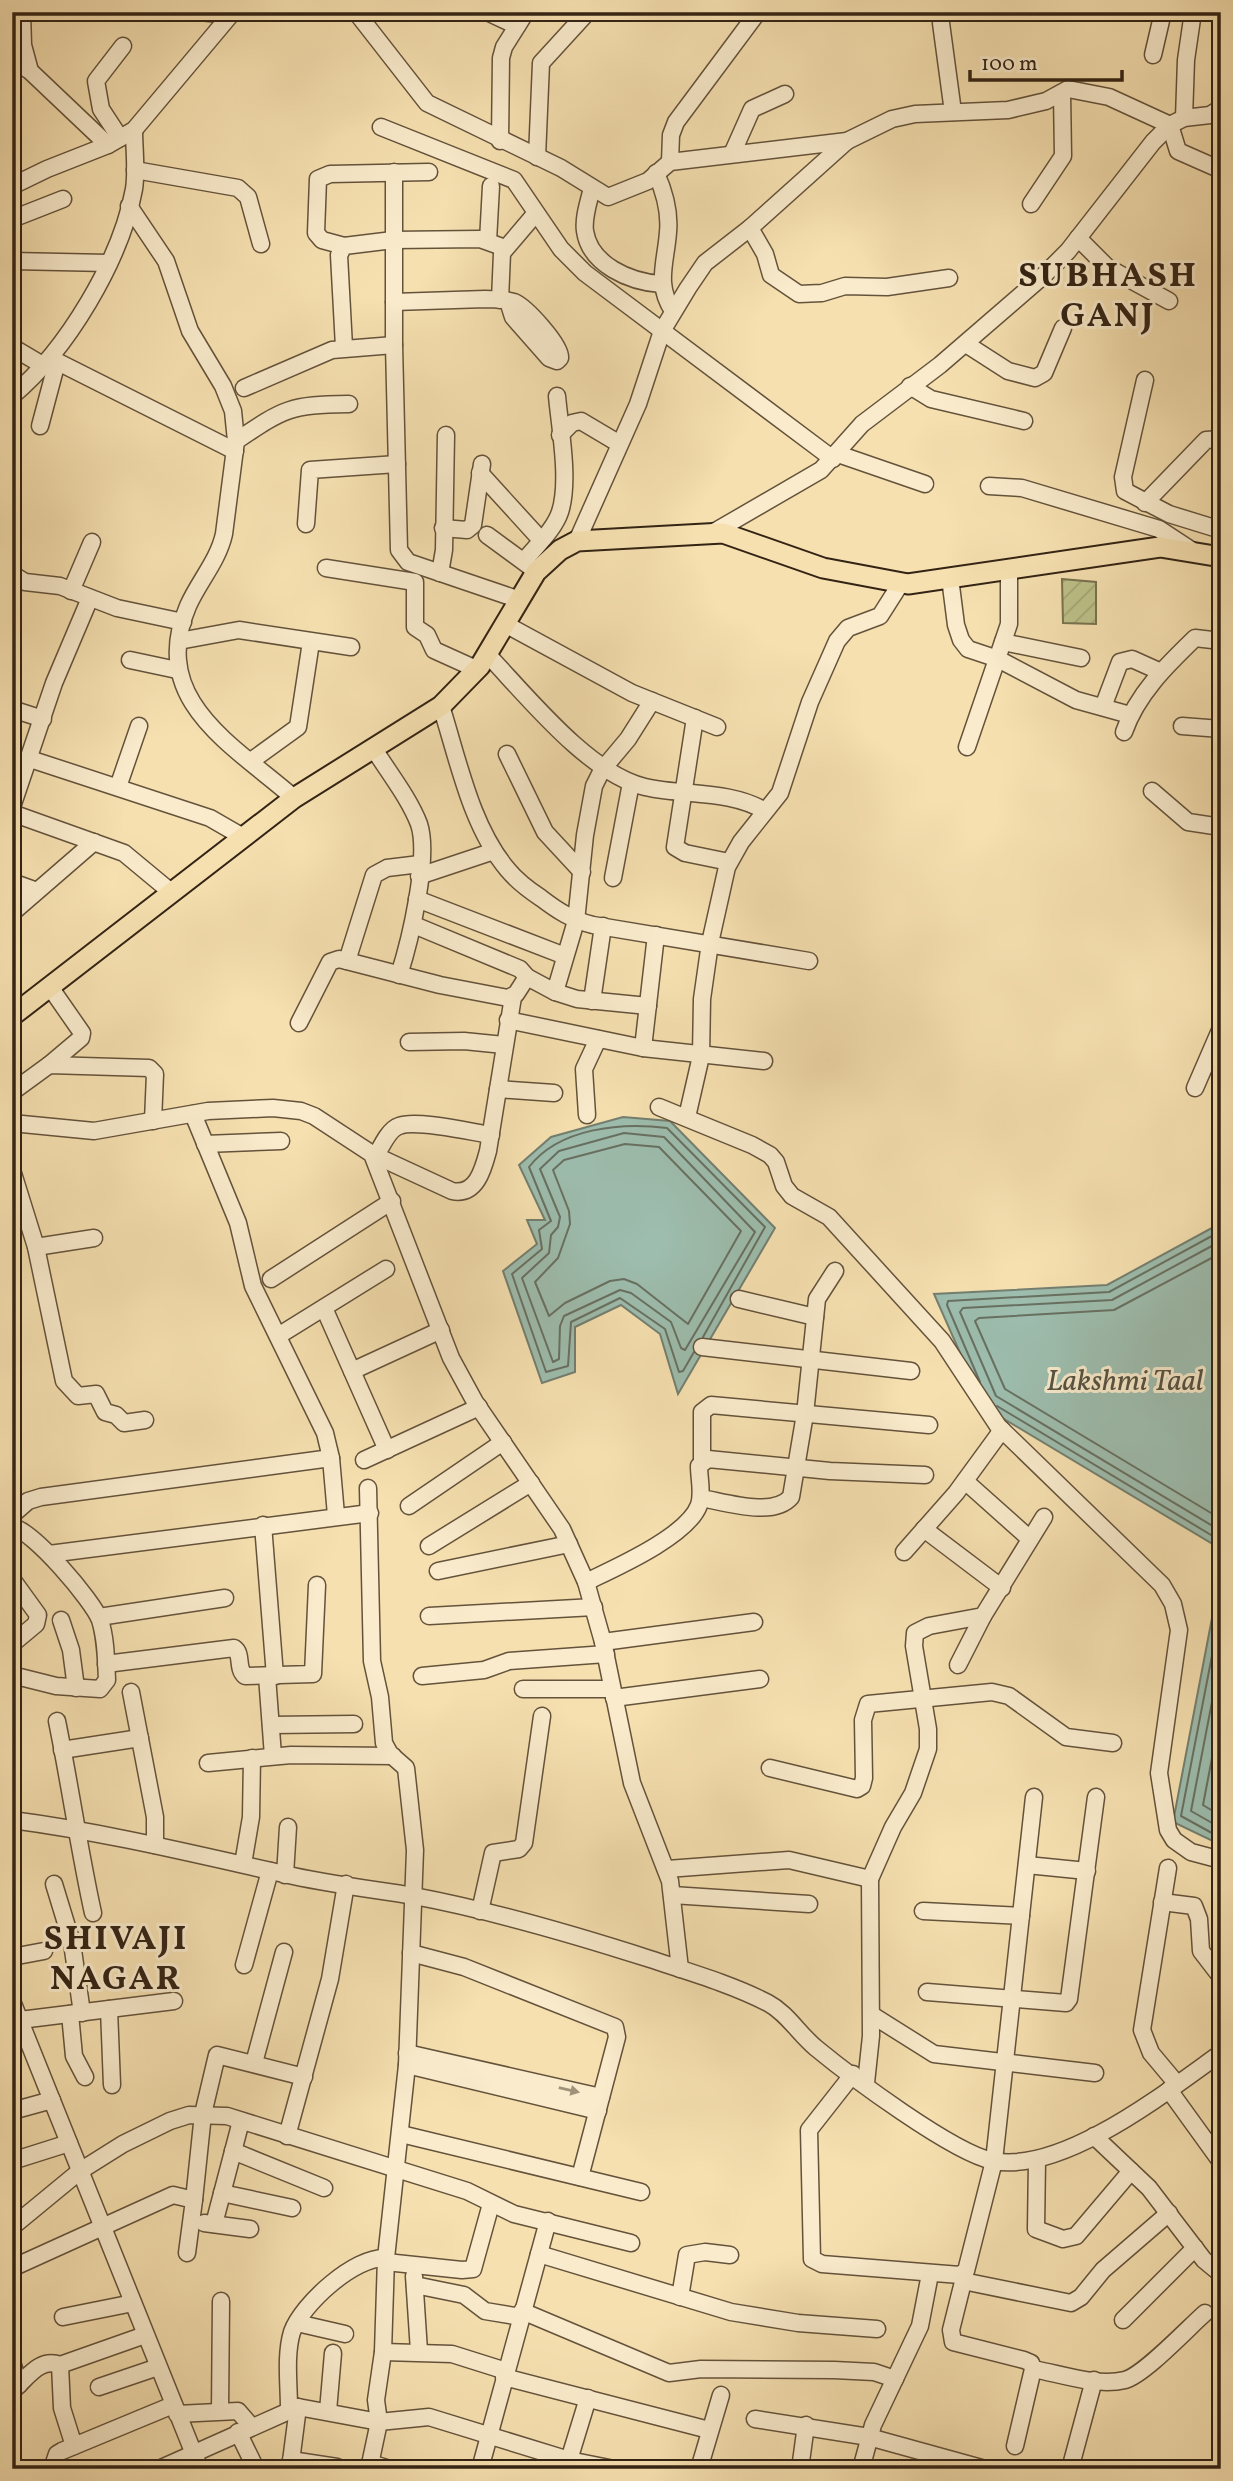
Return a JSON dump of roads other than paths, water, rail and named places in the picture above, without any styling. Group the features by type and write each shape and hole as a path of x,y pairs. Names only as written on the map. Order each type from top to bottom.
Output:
{"main road":[{"path":"12,1016 294,798 441,706 482,662 520,600 531,567 578,541 714,532 823,568 901,583 1160,547 1191,550 1221,558"}],"street":[{"path":"22,12 23,45 30,71"},
{"path":"200,12 224,15"},
{"path":"356,12 427,103 537,157 608,197 648,181 670,162 847,141"},
{"path":"487,12 522,19 501,58 500,141"},
{"path":"670,162 671,135 676,122 758,12"},
{"path":"1153,55 1163,12"},
{"path":"1193,12 1177,122 1178,151 1221,170"},
{"path":"16,179 121,138 224,15"},
{"path":"537,157 541,63 584,16"},
{"path":"941,23 953,112"},
{"path":"12,396 50,362 108,263 129,206 135,170 121,138 101,109 96,81 123,46"},
{"path":"12,60 121,138"},
{"path":"578,541 618,443 638,404 662,331 705,263 750,228 847,141 892,118 1007,110 1046,100 1068,89 1110,97 1177,122"},
{"path":"1031,204 1063,156 1062,93"},
{"path":"732,154 752,109 785,94"},
{"path":"714,532 821,470 862,424 966,344 1043,276 1078,238 1153,142 1177,122 1210,115 1221,108"},
{"path":"381,127 514,180 575,265 662,331 835,456 925,484"},
{"path":"135,170 238,188 248,197 261,244"},
{"path":"394,172 394,345 402,558 520,600"},
{"path":"429,172 330,174 318,179 316,233 322,240 344,246 393,240 488,241 505,248"},
{"path":"656,173 663,189 669,230 661,284 673,312"},
{"path":"488,241 491,186"},
{"path":"592,188 585,229 590,249 610,267 639,282 661,284"},
{"path":"12,219 63,199"},
{"path":"129,206 173,274 190,331 229,397 235,446 221,548 193,595 183,622 177,670 198,714 294,798"},
{"path":"394,302 504,300 505,248 536,213"},
{"path":"750,228 765,254 771,275 799,294 822,293 845,286 887,287 950,278"},
{"path":"1078,238 1107,267 1169,301"},
{"path":"344,246 339,255 344,347"},
{"path":"12,261 108,263"},
{"path":"966,344 1008,371 1035,378 1044,373 1063,328"},
{"path":"244,388 344,347 394,345"},
{"path":"12,347 235,446"},
{"path":"40,426 50,362"},
{"path":"1145,380 1122,485 1129,496 1221,530"},
{"path":"911,386 931,399 1024,421"},
{"path":"487,535 531,567 541,540 556,520 561,507 557,396"},
{"path":"235,446 277,414 295,406 349,404"},
{"path":"560,435 572,423 581,421 618,443"},
{"path":"440,573 446,435"},
{"path":"1145,503 1206,440 1221,439"},
{"path":"306,524 310,470 397,464"},
{"path":"443,528 467,530 473,525 481,469 541,540"},
{"path":"989,485 1022,488 1159,529 1191,550"},
{"path":"71,590 92,542"},
{"path":"326,568 415,582 415,627 427,635 434,650 482,662 602,769 631,783 683,793 744,799 765,811"},
{"path":"967,747 1010,618 1009,568"},
{"path":"12,574 25,582 51,584 117,608 183,622"},
{"path":"950,578 953,614 963,645 998,659 1076,700 1130,715"},
{"path":"687,1117 701,1056 702,999 722,878 729,862 780,793 810,702 837,641 848,628 880,617 901,583"},
{"path":"12,807 15,788 30,759 90,598"},
{"path":"505,624 652,701 717,727"},
{"path":"179,641 239,629 351,647"},
{"path":"1124,732 1130,715 1161,672 1195,638 1221,641"},
{"path":"251,761 298,726 311,642"},
{"path":"1003,642 1081,658"},
{"path":"1103,707 1120,662 1132,659 1161,672"},
{"path":"130,660 177,670"},
{"path":"555,992 576,921 593,792 602,769 628,739 652,701"},
{"path":"441,706 470,796 494,851 512,874 576,921 809,961"},
{"path":"12,709 43,719"},
{"path":"695,718 675,847 685,853 729,862"},
{"path":"118,788 139,726"},
{"path":"1182,726 1221,729"},
{"path":"374,748 419,826 419,870 414,925 399,975"},
{"path":"507,754 545,832 582,872"},
{"path":"30,759 210,818 243,837"},
{"path":"613,878 631,783"},
{"path":"1152,791 1188,822 1221,827"},
{"path":"12,813 124,853 171,892"},
{"path":"12,913 94,842"},
{"path":"347,961 374,875 387,868 419,870 494,851"},
{"path":"12,881 37,891"},
{"path":"417,900 434,903 565,956"},
{"path":"414,925 520,969 527,977 555,992 592,1001 648,1006"},
{"path":"592,1001 603,926"},
{"path":"643,1048 656,934"},
{"path":"299,1023 330,962 340,959 399,975 513,998"},
{"path":"12,1123 94,1131 193,1114 273,1108 301,1111 374,1155 452,1191 463,1192 482,1173 491,1135 513,998 527,977"},
{"path":"12,1092 49,1065 80,1038 82,1033 50,987"},
{"path":"508,1020 643,1048 764,1061"},
{"path":"1195,1088 1221,1028"},
{"path":"587,1115 584,1069 598,1039"},
{"path":"409,1042 464,1041 504,1045"},
{"path":"49,1065 154,1069 153,1121"},
{"path":"498,1089 554,1093"},
{"path":"659,1107 770,1155 776,1162 783,1186 792,1196 829,1217 942,1341 1002,1430 1161,1585 1173,1604 1179,1630 1159,1773 1168,1830 1174,1840 1191,1852 1221,1860"},
{"path":"193,1114 238,1223 253,1286 318,1416 331,1458 336,1515"},
{"path":"374,1155 391,1132 400,1125 449,1128 491,1135"},
{"path":"205,1144 281,1141"},
{"path":"374,1155 451,1358 479,1407 569,1544 586,1582 605,1648 632,1783 667,1870 680,1969"},
{"path":"12,1170 36,1247 64,1381 78,1396 96,1394 105,1412 116,1415 124,1423 145,1420"},
{"path":"271,1279 392,1201"},
{"path":"36,1247 94,1238"},
{"path":"278,1336 386,1269"},
{"path":"701,1498 757,1507 787,1502 794,1488 805,1414 817,1299 835,1271"},
{"path":"739,1300 815,1317"},
{"path":"324,1308 387,1450"},
{"path":"352,1371 441,1330"},
{"path":"702,1347 911,1371"},
{"path":"364,1460 479,1407"},
{"path":"586,1582 660,1544 698,1509 701,1498 701,1421 705,1407 929,1425"},
{"path":"904,1552 965,1481 1002,1430"},
{"path":"409,1506 503,1442"},
{"path":"12,1515 28,1501 41,1497 331,1458"},
{"path":"702,1462 714,1459 925,1475"},
{"path":"965,1481 1030,1539"},
{"path":"429,1546 531,1483"},
{"path":"368,1488 372,1661 380,1697 384,1743 393,1756 404,1764 408,1776 415,1850 407,2059 386,2260 383,2352 376,2389 379,2422 369,2466 390,2469"},
{"path":"49,1555 336,1515 370,1513"},
{"path":"958,1665 983,1616 1044,1517"},
{"path":"263,1525 273,1756"},
{"path":"12,1527 24,1531 49,1555 99,1618 106,1664 104,1688 76,1688 12,1675"},
{"path":"924,1529 1002,1588"},
{"path":"438,1571 569,1544"},
{"path":"12,1579 18,1600 37,1610 38,1619 12,1644"},
{"path":"106,1664 234,1648 238,1652 240,1670 245,1676 308,1675 316,1669 317,1585"},
{"path":"99,1618 225,1598"},
{"path":"429,1616 594,1607"},
{"path":"983,1616 929,1626 915,1633 914,1646 928,1729 926,1759 913,1793 893,1827 870,1879 872,2015 859,2079 810,2130 809,2251 812,2259 822,2264 960,2275 1071,2303 1077,2301 1103,2270 1169,2213"},
{"path":"61,1620 71,1650 76,1688"},
{"path":"422,1676 484,1670 509,1661 605,1648 754,1622"},
{"path":"523,1689 613,1693 760,1679"},
{"path":"131,1692 155,1817 155,1845"},
{"path":"770,1768 857,1789 862,1786 864,1778 863,1720 868,1704 923,1698 999,1693 1009,1696 1066,1737 1114,1743"},
{"path":"480,1911 493,1853 519,1849 524,1843 541,1716"},
{"path":"57,1721 73,1805 74,1828 93,1913"},
{"path":"271,1725 354,1724"},
{"path":"62,1750 140,1738"},
{"path":"208,1763 273,1756 393,1756"},
{"path":"243,1864 251,1817 252,1758"},
{"path":"1015,2446 1033,2369 1031,2363 953,2342 951,2330 993,2161 1034,1797"},
{"path":"927,1992 1059,2005 1069,1998 1096,1797"},
{"path":"12,1819 74,1828 277,1873 480,1911 553,1928 680,1969 768,2003 807,2040 924,2125 976,2155 993,2161 1037,2160 1094,2136 1173,2087 1221,2053"},
{"path":"244,1965 277,1873 288,1827"},
{"path":"667,1870 789,1860 870,1879"},
{"path":"1027,1865 1087,1871"},
{"path":"1168,1868 1142,2030 1151,2053 1221,2162"},
{"path":"54,1884 72,1943 76,2013 74,2056 85,2077"},
{"path":"287,2136 330,1979 346,1884"},
{"path":"672,1895 809,1904"},
{"path":"1162,1902 1194,1906 1199,1919 1201,1951 1221,1977"},
{"path":"923,1911 1021,1916"},
{"path":"12,1957 44,1951"},
{"path":"254,2063 284,1952"},
{"path":"411,1953 464,1967 611,2023 615,2027 617,2037 580,2177"},
{"path":"12,2001 20,2020 20,2039 52,2100 197,2462"},
{"path":"20,2020 174,2001"},
{"path":"109,2009 112,2085"},
{"path":"872,2015 925,2051 1004,2064 1095,2073"},
{"path":"187,2253 203,2115 217,2055 304,2077"},
{"path":"407,2059 600,2104"},
{"path":"12,2111 52,2100"},
{"path":"12,2227 80,2171 170,2121 203,2115 241,2121 467,2192 514,2214 631,2243"},
{"path":"214,2224 241,2121"},
{"path":"401,2134 640,2192"},
{"path":"1094,2136 1131,2171 1169,2213 1195,2248 1218,2269"},
{"path":"12,2161 69,2143"},
{"path":"233,2151 324,2188"},
{"path":"1037,2160 1037,2229 1062,2239 1076,2236 1131,2171"},
{"path":"222,2193 292,2208"},
{"path":"12,2268 54,2251 102,2225 164,2197 181,2194 194,2200"},
{"path":"337,2467 291,2465 294,2408 290,2344 297,2323 344,2272 370,2258 462,2270 473,2269 491,2204"},
{"path":"480,2469 548,2221"},
{"path":"191,2222 250,2229"},
{"path":"1123,2320 1195,2248"},
{"path":"680,2297 687,2255 705,2252 730,2255"},
{"path":"539,2254 730,2312 771,2319 877,2329"},
{"path":"414,2263 419,2351"},
{"path":"861,2469 869,2437 920,2326 930,2274"},
{"path":"415,2285 464,2295 485,2311 522,2314 669,2373 701,2369 834,2370 874,2372 895,2379"},
{"path":"220,2412 221,2301"},
{"path":"63,2318 133,2303"},
{"path":"1033,2369 1094,2380 1124,2380 1132,2377 1205,2313"},
{"path":"297,2323 345,2334"},
{"path":"16,2388 41,2364 48,2362 60,2365 145,2335"},
{"path":"383,2352 452,2354 505,2374 588,2399 709,2430"},
{"path":"328,2412 333,2353"},
{"path":"12,2362 16,2388"},
{"path":"60,2365 62,2408 74,2445"},
{"path":"99,2387 158,2367"},
{"path":"1070,2469 1094,2380"},
{"path":"699,2469 721,2395"},
{"path":"569,2460 588,2399"},
{"path":"159,2469 197,2462 245,2429 294,2408 379,2422 429,2417 593,2467 614,2469"},
{"path":"52,2469 57,2454 74,2445 175,2409 242,2413 256,2469"},
{"path":"755,2419 869,2437 953,2465 985,2469"},
{"path":"800,2469 806,2425"}],"water":[{"path":"623,1117 670,1121 775,1228 678,1394 660,1334 621,1305 575,1327 575,1372 542,1383 503,1271 537,1244 527,1220 545,1220 519,1165 551,1137"},
{"name":"Lakshmi Taal","path":"1221,1223 1221,1549 984,1407 934,1294 1107,1285"},
{"path":"1221,1571 1221,1845 1173,1822"}],"district":[{"name":"SUBHASH GANJ","path":"1108,294"},
{"name":"SHIVAJI NAGAR","path":"116,1957"}]}
